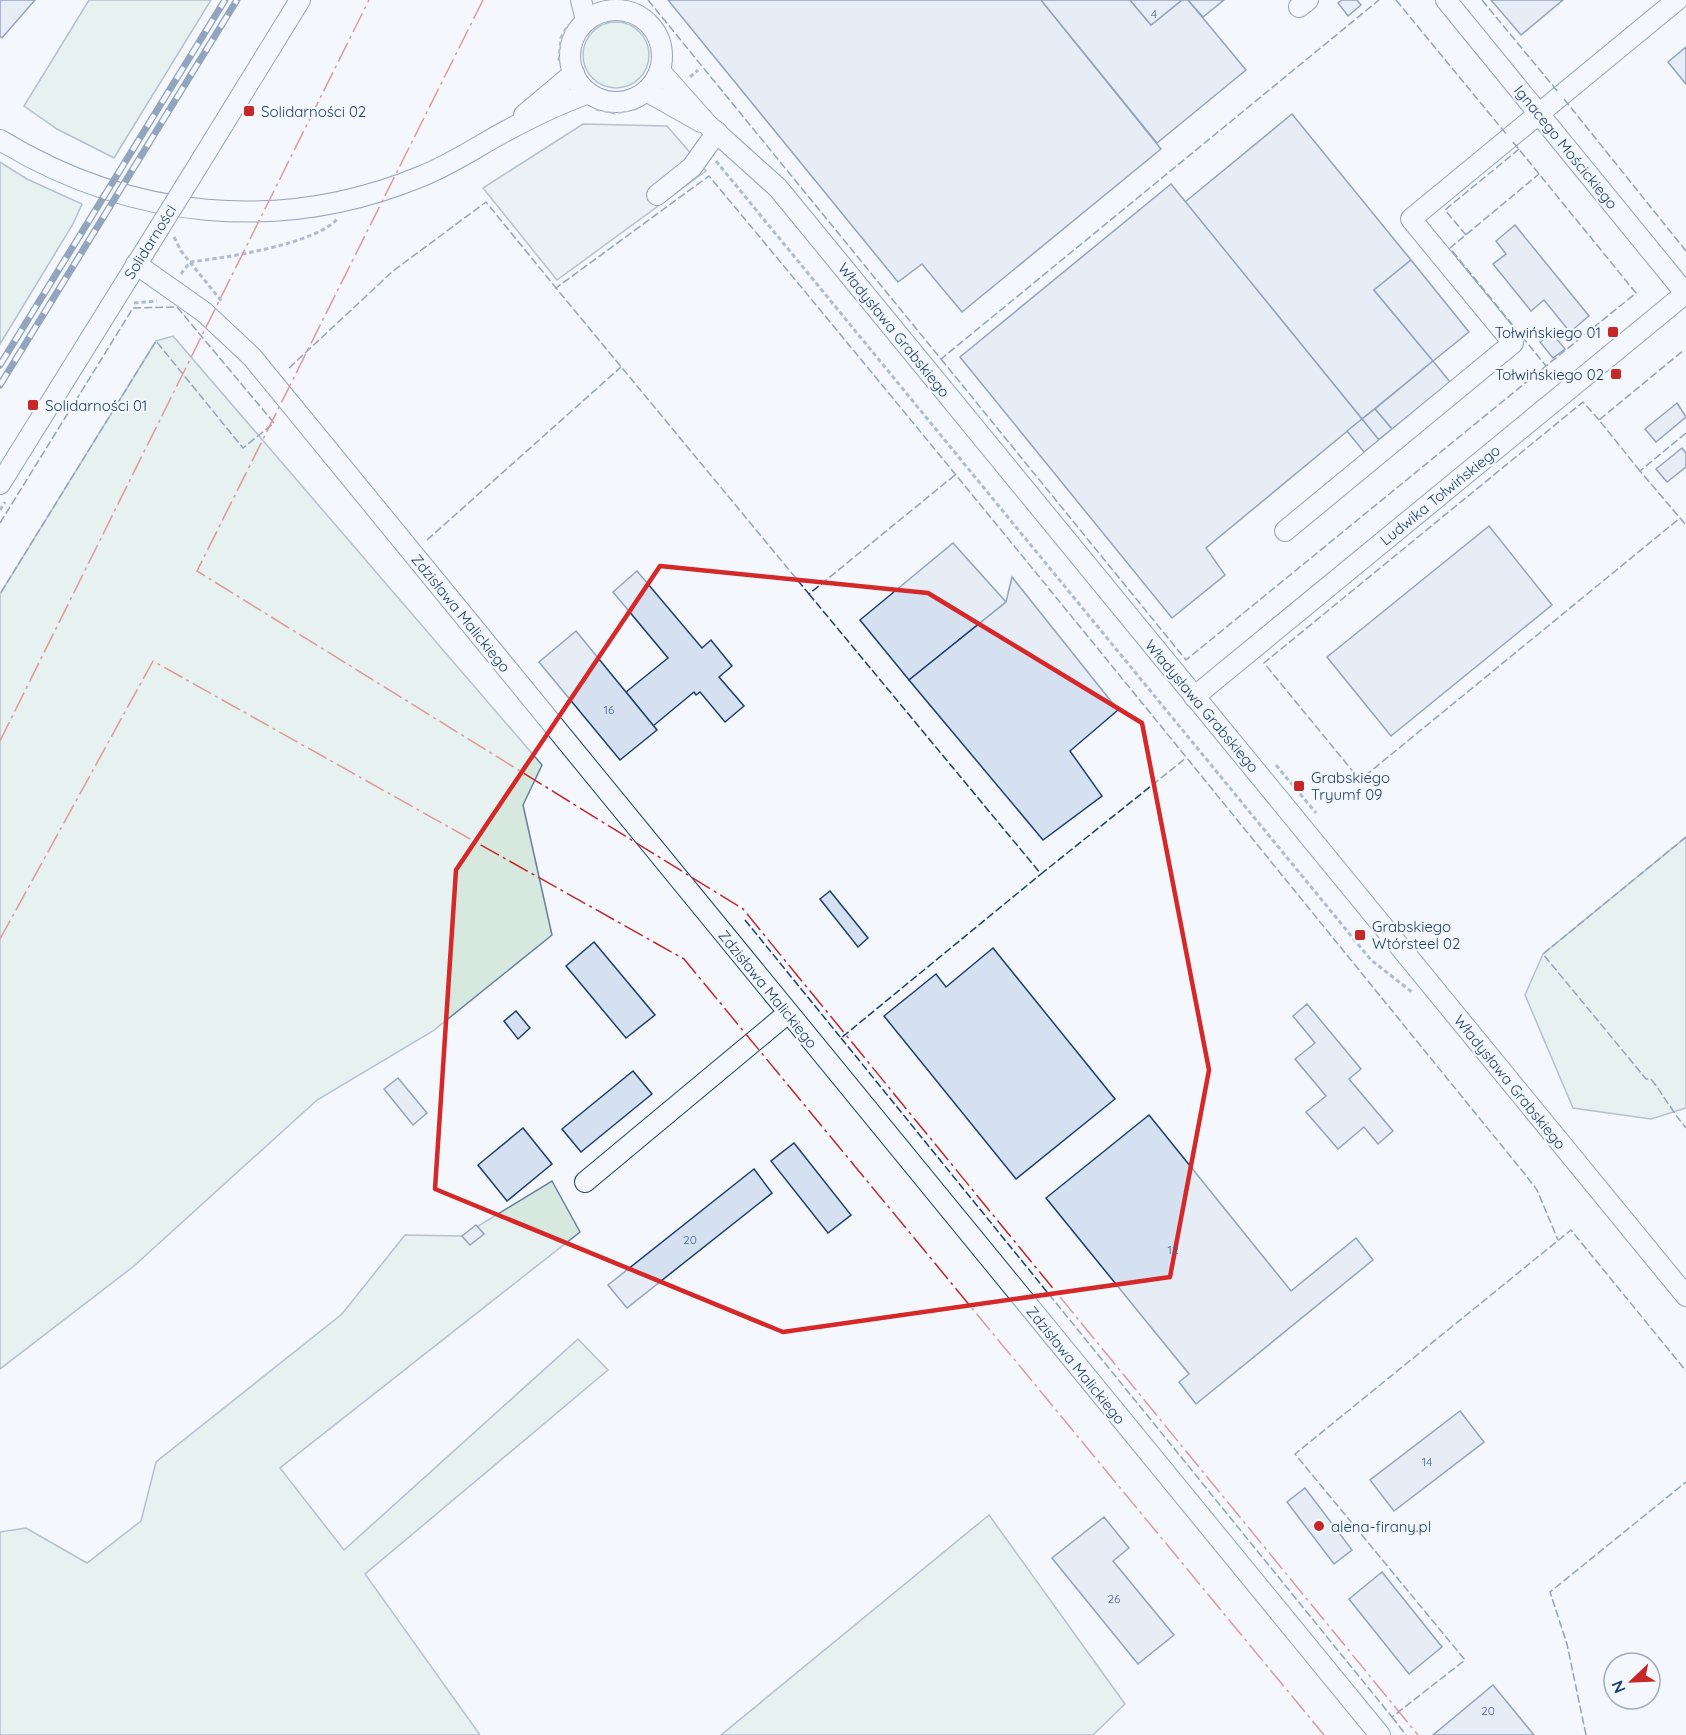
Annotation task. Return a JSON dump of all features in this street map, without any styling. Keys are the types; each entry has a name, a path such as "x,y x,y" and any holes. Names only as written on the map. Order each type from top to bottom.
{"street":[{"name":"Solidarności","path":"0,484 136,264 166,230 186,185 300,0"},
{"path":"506,131 565,70 570,59 571,45 577,32 581,0"},
{"name":"Ignacego Mościckiego","path":"1446,0 1686,294"},
{"path":"1285,531 1513,343 1411,219 1677,0"},
{"path":"0,140 83,183 129,198 202,210 255,212 337,202 384,190 423,176 471,153 506,131 589,100 618,102 633,99 644,100 660,71 662,57 655,31 635,14 604,5 578,20"},
{"path":"565,70 589,100"},
{"name":"Władysława Grabskiego","path":"660,71 713,129 778,188 1686,1296"},
{"name":"Władysława Grabskiego","path":"644,100 713,129"},
{"path":"657,195 692,167 705,149 713,129"},
{"name":"Zdzisława Malickiego","path":"136,264 204,312 247,351 1380,1735"},
{"name":"Ludwika Tołwińskiego","path":"1194,697 1686,294"},
{"path":"585,1182 788,1013"}],"path":[{"path":"565,70 561,38 578,20"},
{"path":"589,100 615,113 644,100"},
{"path":"705,149 1284,850"},
{"path":"166,230 190,262 265,249 326,229 339,218"},
{"path":"129,306 151,300 159,302"}],"highlighted area":[{"path":"660,566 928,593 1142,723 1209,1070 1170,1277 783,1332 435,1189 456,870"}],"shaded area":[{"path":"89,0 211,0 114,158 57,129 24,106"},
{"path":"616,22 629,25 639,32 646,42 649,55 646,68 639,78 629,85 616,88 603,85 593,78 586,68 583,55 586,42 593,32 603,25"},
{"path":"583,124 667,126 706,171 557,280 483,188"},
{"path":"0,162 27,179 82,204 73,224 0,344"},
{"path":"173,336 542,765 523,805 552,935 433,1031 317,1100 134,1266 0,1369 0,594 156,341"},
{"path":"1686,837 1686,1108 1651,1119 1573,1108 1525,995 1543,954"},
{"path":"552,1181 580,1232 280,1468 344,1550 578,1339 608,1370 365,1574 480,1735 0,1735 0,1532 26,1528 87,1563 141,1521 156,1462 342,1314 405,1235 462,1236"},
{"path":"989,1515 1125,1704 1093,1735 721,1735"}],"building":[{"path":"0,0 35,0 2,38 0,36"},
{"path":"668,0 1041,0 1161,149 962,312 922,264 898,282"},
{"path":"1041,0 1130,0 1151,25 1182,0 1188,0 1246,70 1157,143"},
{"path":"1130,0 1182,0 1151,25"},
{"path":"1188,0 1224,0 1203,17"},
{"path":"1342,0 1357,0 1361,5 1348,16 1338,3"},
{"path":"1491,0 1563,0 1521,35"},
{"path":"1686,47 1686,84 1668,62"},
{"path":"1292,114 1411,260 1374,290 1433,361 1362,419 1185,202"},
{"path":"1171,184 1362,419 1206,548 1225,575 1172,618 960,357"},
{"path":"1515,225 1589,316 1570,332 1544,300 1531,311 1493,264 1506,254 1496,241"},
{"path":"1411,260 1469,332 1433,361 1374,290"},
{"path":"1552,333 1565,349 1553,358 1540,342"},
{"path":"1433,361 1450,382 1392,429 1375,409"},
{"path":"1677,403 1686,417 1656,442 1645,429"},
{"path":"1375,409 1392,429 1378,440 1362,419"},
{"path":"1362,419 1379,440 1364,452 1347,431"},
{"path":"1682,448 1686,453 1686,467 1667,482 1656,469"},
{"path":"1489,526 1552,605 1391,736 1327,657"},
{"path":"953,543 1006,602 909,680 860,620"},
{"path":"637,571 702,648 711,640 732,666 719,677 744,706 725,722 700,692 696,695 694,692 653,726 626,692 668,658 613,592"},
{"path":"1012,577 1118,710 1070,751 1102,796 1043,840 909,680 1006,602"},
{"path":"576,631 657,730 620,760 539,662"},
{"path":"830,891 868,938 858,947 820,899"},
{"path":"594,942 655,1015 626,1038 566,966"},
{"path":"993,948 1115,1099 1016,1179 884,1016 936,974 946,987"},
{"path":"1307,1004 1361,1069 1349,1079 1393,1131 1378,1144 1364,1127 1338,1149 1306,1112 1326,1096 1295,1059 1315,1043 1293,1016"},
{"path":"516,1011 530,1028 518,1039 504,1021"},
{"path":"633,1071 652,1094 581,1152 562,1129"},
{"path":"398,1078 427,1113 413,1125 384,1089"},
{"path":"1149,1115 1291,1291 1356,1238 1373,1260 1196,1404 1179,1382 1189,1374 1046,1198"},
{"path":"523,1128 552,1164 507,1201 478,1165"},
{"path":"794,1143 851,1215 828,1233 771,1161"},
{"path":"754,1169 772,1193 627,1308 608,1285"},
{"path":"476,1225 484,1234 470,1245 462,1236"},
{"path":"1460,1411 1484,1442 1394,1511 1370,1480"},
{"name":"alena-firany.pl","path":"1305,1488 1352,1550 1334,1564 1287,1502"},
{"path":"1104,1517 1129,1548 1113,1561 1174,1635 1138,1664 1052,1558"},
{"path":"1382,1572 1442,1647 1409,1674 1349,1599"},
{"path":"1493,1685 1534,1735 1433,1735"}],"railway":[{"path":"0,365 225,0"},
{"path":"0,385 237,0"}],"fence":[{"path":"648,0 941,359 1379,0"},
{"path":"1396,0 1507,135"},
{"path":"1482,0 1558,92"},
{"path":"1564,99 1686,251"},
{"path":"1513,142 1636,293 1546,366 1450,248 1539,174"},
{"path":"1466,235 1445,210 1519,149"},
{"path":"955,475 809,594 556,288 709,176 1016,549 1524,1173 1537,1190 1558,1240"},
{"path":"289,368 393,271 486,202 556,288"},
{"path":"0,523 133,308 177,307 274,423 243,448 156,341 0,594"},
{"path":"1640,471 1599,420 1684,350"},
{"path":"941,359 1186,660 1546,366"},
{"path":"427,540 621,367"},
{"path":"1599,420 1583,402 1264,663 1360,780 1680,518"},
{"path":"1686,433 1640,471 1686,525"},
{"path":"809,594 1041,874 1186,758"},
{"path":"1686,837 1543,954 1646,1079 1651,1079 1686,1128"},
{"path":"745,920 841,1038 1041,874"},
{"path":"841,1038 1392,1717 1465,1660 1295,1454 1571,1230 1686,1371"},
{"path":"1586,1735 1567,1644 1550,1592 1686,1482"},
{"path":"1392,1717 1406,1735"}],"power":[{"path":"0,741 369,0"},
{"path":"483,0 197,571 743,909 1418,1735"},
{"path":"0,939 153,661 684,959 1324,1735"}],"place":[{"name":"Solidarności 02","path":"249,111"},
{"name":"Tołwińskiego 01","path":"1613,332"},
{"name":"Tołwińskiego 02","path":"1616,374"},
{"name":"Solidarności 01","path":"33,405"},
{"name":"Grabskiego Tryumf 09","path":"1299,786"},
{"name":"Grabskiego Wtórsteel 02","path":"1360,935"},
{"name":"alena-firany.pl","path":"1319,1526"}]}
